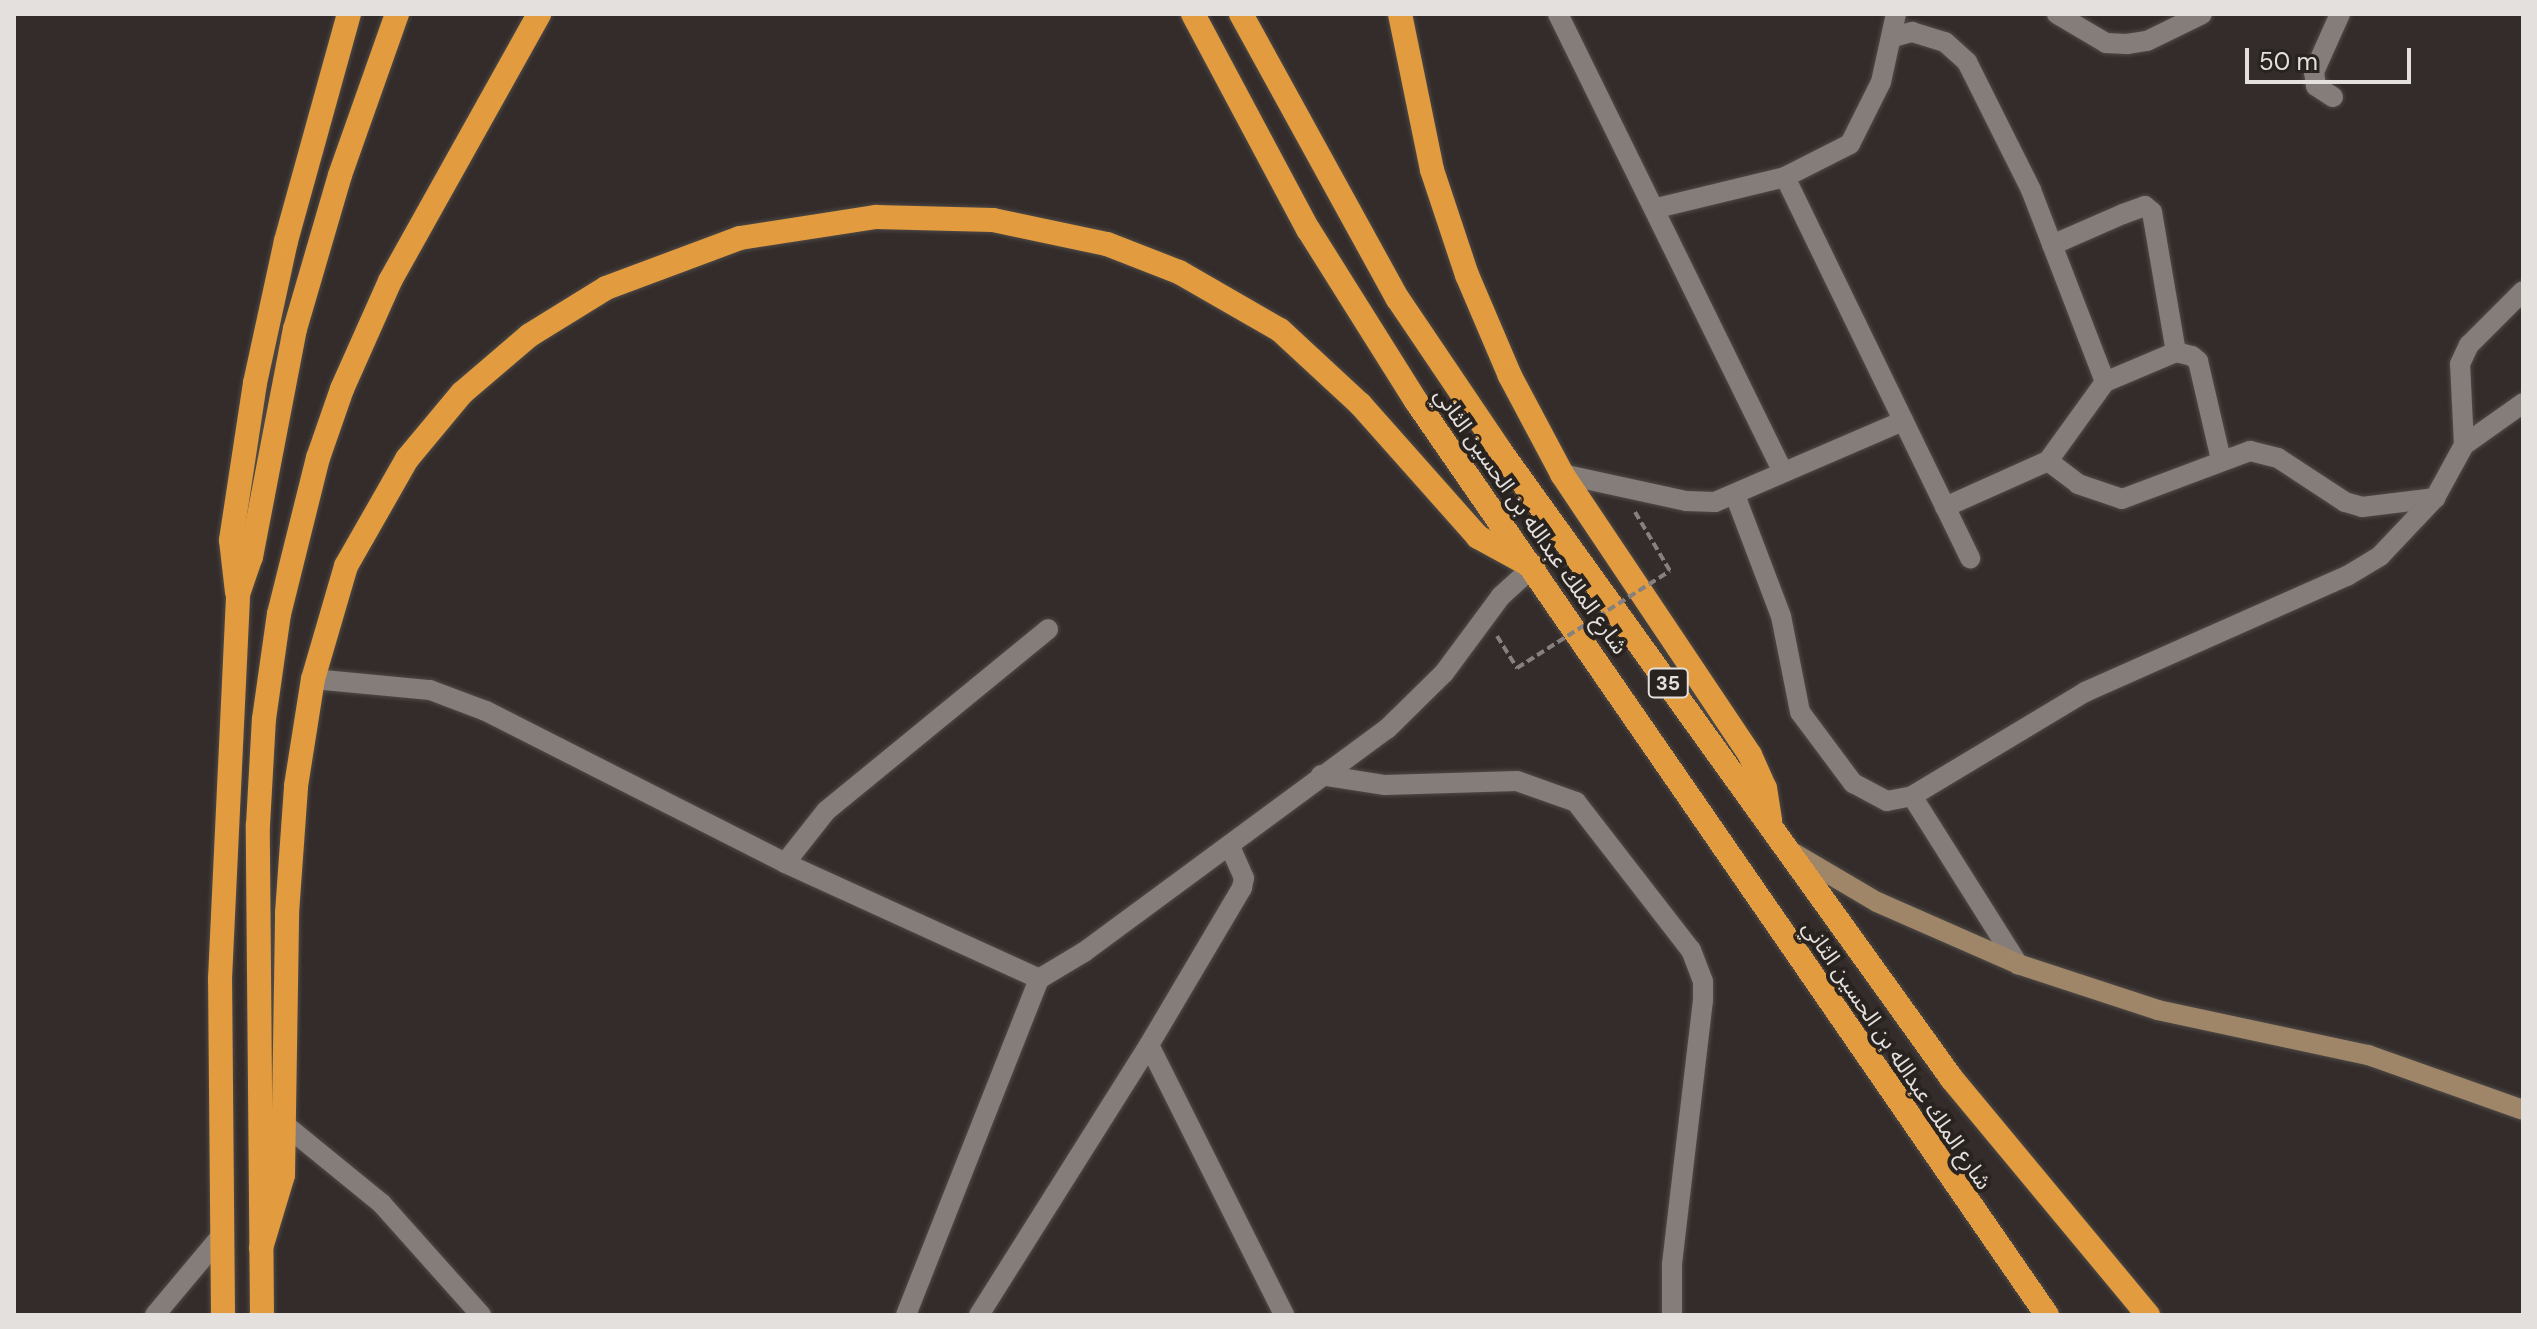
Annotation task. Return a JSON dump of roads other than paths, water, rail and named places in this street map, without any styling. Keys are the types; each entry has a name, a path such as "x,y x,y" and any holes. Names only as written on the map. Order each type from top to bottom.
{"highway":[{"path":"223,1315 222,879 238,594 231,540 255,383 286,241 349,14"},
{"path":"238,594 251,557 295,329 340,175 397,14"},
{"path":"262,1315 258,825 264,719 279,614 318,458 342,389 390,281 539,14"},
{"name":"شارع الملك عبدالله بن الحسين الثاني","path":"1193,14 1258,140 1361,316 1908,1121 2047,1315"},
{"name":"شارع الملك عبدالله بن الحسين الثاني","path":"1241,14 1343,207 1423,337 2000,1141 2148,1315"},
{"path":"1400,14 1419,116 1453,236 1510,376 1562,474 1750,755 1765,788 1770,824"},
{"path":"261,1248 279,1200 284,1124 289,871 313,679 346,566 363,529 432,426 495,363 567,310 647,269 740,238 876,217 993,220 1069,233 1143,257 1214,289 1280,330 1397,443 1478,537 1533,567"}],"street":[{"path":"1558,14 1657,208 1783,472"},
{"path":"1657,208 1785,177 1850,144 1868,116 1893,37 1896,14"},
{"path":"2057,14 2106,43 2147,41 2202,14"},
{"path":"2147,41 2178,14"},
{"path":"2333,97 2316,86 2314,72 2340,14"},
{"path":"1893,37 1912,32 1945,42 1967,62 2052,245 2105,382"},
{"path":"1785,177 1970,558"},
{"path":"2052,245 2145,206 2152,212 2176,352"},
{"path":"2464,445 2460,364 2469,345 2523,291"},
{"path":"1945,507 2048,461 2105,382 2176,352 2198,361 2221,460"},
{"path":"1735,495 1781,616 1800,712 1862,791 1887,801 1912,796 2085,692 2347,576 2380,556 2435,498 2464,445 2523,403"},
{"path":"1562,474 1686,501 1715,502 1903,421"},
{"path":"2048,461 2078,484 2122,499 2221,460 2264,452 2345,502 2362,507 2435,498"},
{"path":"906,1315 1039,979 1229,845 1416,702 1501,596 1533,567"},
{"path":"785,863 826,811 1048,629"},
{"path":"313,679 430,690 486,711 785,863 1039,979"},
{"path":"1321,775 1385,785 1517,781 1538,784 1576,802 1691,950 1703,981 1703,1000 1672,1265 1672,1315"},
{"path":"1912,796 2018,964"},
{"path":"979,1315 1149,1045 1242,888 1244,878 1229,845"},
{"name":"شارع الملك عبدالله بن الحسين الثاني","path":"1789,850 1877,902 2018,964 2158,1010 2368,1055 2523,1110"},
{"path":"1149,1045 1284,1315"},
{"path":"284,1124 382,1204 481,1315"},
{"path":"155,1315 222,1235"}]}
